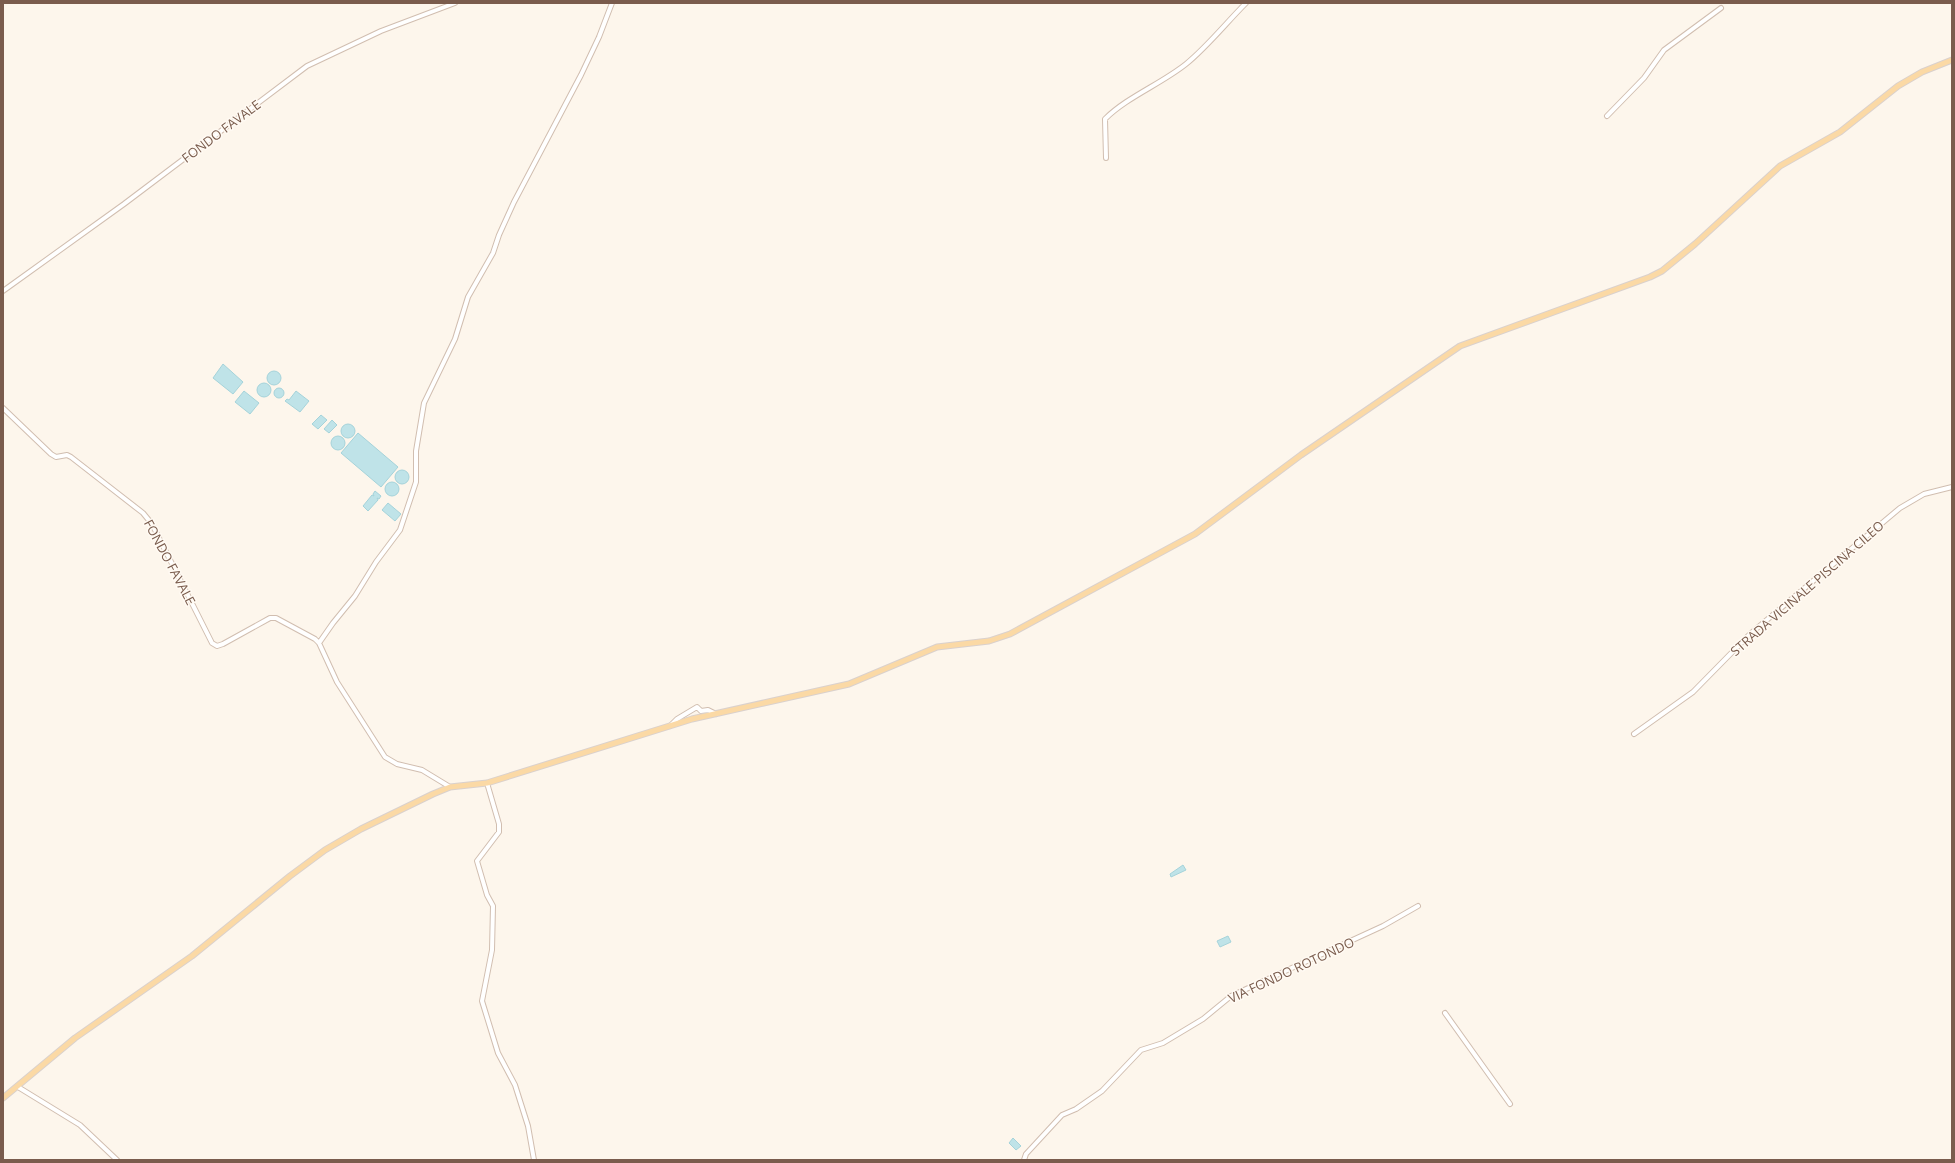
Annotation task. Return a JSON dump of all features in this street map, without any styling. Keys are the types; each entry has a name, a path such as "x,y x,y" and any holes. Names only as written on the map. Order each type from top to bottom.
{"main road":[{"path":"3,1098 75,1038 182,963 290,876 325,850 361,829 450,788 487,783 670,726 716,714 849,684 924,651 954,644 999,639 1195,534 1301,455 1460,346 1650,277 1662,271 1695,244 1780,166 1840,132 1908,80 1952,60"}],"street":[{"name":"FONDO FAVALE","path":"3,291 124,204 307,66 381,31 455,3"},
{"path":"450,788 422,770 397,764 385,756 337,682 319,643 355,596 376,562 400,530 416,482 416,451 424,403 455,339 468,297 493,253 499,235 511,209 581,75 599,37 612,3"},
{"path":"1106,158 1105,119 1112,112 1160,83 1186,64 1246,3"},
{"path":"1607,116 1644,78 1664,50 1721,8"},
{"name":"FONDO FAVALE","path":"3,408 51,454 56,457 67,455 71,457 143,513 152,524 212,643 217,646 223,644 270,618 276,618 319,643"},
{"name":"STRADA VICINALE PISCINA CILEO","path":"1634,734 1693,692 1750,634 1900,508 1924,494 1952,487"},
{"path":"670,726 676,719 697,707 701,711 708,710 716,714"},
{"path":"487,783 499,824 499,832 477,861 487,895 493,906 492,950 482,1001 498,1053 515,1085 528,1126 534,1160"},
{"name":"VIA FONDO ROTONDO","path":"1024,1160 1026,1154 1062,1115 1076,1109 1102,1091 1141,1050 1170,1039 1203,1019 1231,996 1350,942 1418,906"},
{"path":"1445,1013 1510,1104"},
{"path":"18,1087 80,1126 117,1160"}],"water":[{"path":"223,364 243,382 233,394 213,378"},
{"path":"274,371 279,373 281,378 279,383 274,385 269,383 267,378 269,373"},
{"path":"264,383 269,385 271,390 269,395 264,397 259,395 257,390 259,385"},
{"path":"277,388 281,388 284,393 281,398 277,398 274,395 274,391"},
{"path":"244,391 259,403 250,414 235,402"},
{"path":"296,391 309,401 300,412 285,401 287,399 289,400"},
{"path":"321,415 327,420 318,429 312,424"},
{"path":"332,420 337,425 329,433 324,429"},
{"path":"348,424 353,426 355,431 353,436 348,438 343,436 341,431 343,426"},
{"path":"358,433 398,467 381,487 341,453"},
{"path":"338,436 343,438 345,443 343,448 338,450 333,448 331,443 333,438"},
{"path":"402,470 407,472 409,477 407,482 402,484 397,482 395,477 397,472"},
{"path":"392,482 397,484 399,489 397,494 392,496 387,494 385,489 387,484"},
{"path":"375,491 381,496 379,499 377,498 378,500 368,511 363,506 372,495 374,496 373,494"},
{"path":"388,503 401,514 395,521 382,510"},
{"path":"1183,865 1186,870 1171,877 1170,874"},
{"path":"1228,936 1231,942 1220,947 1217,941"},
{"path":"1013,1138 1021,1146 1016,1150 1009,1143"}]}
